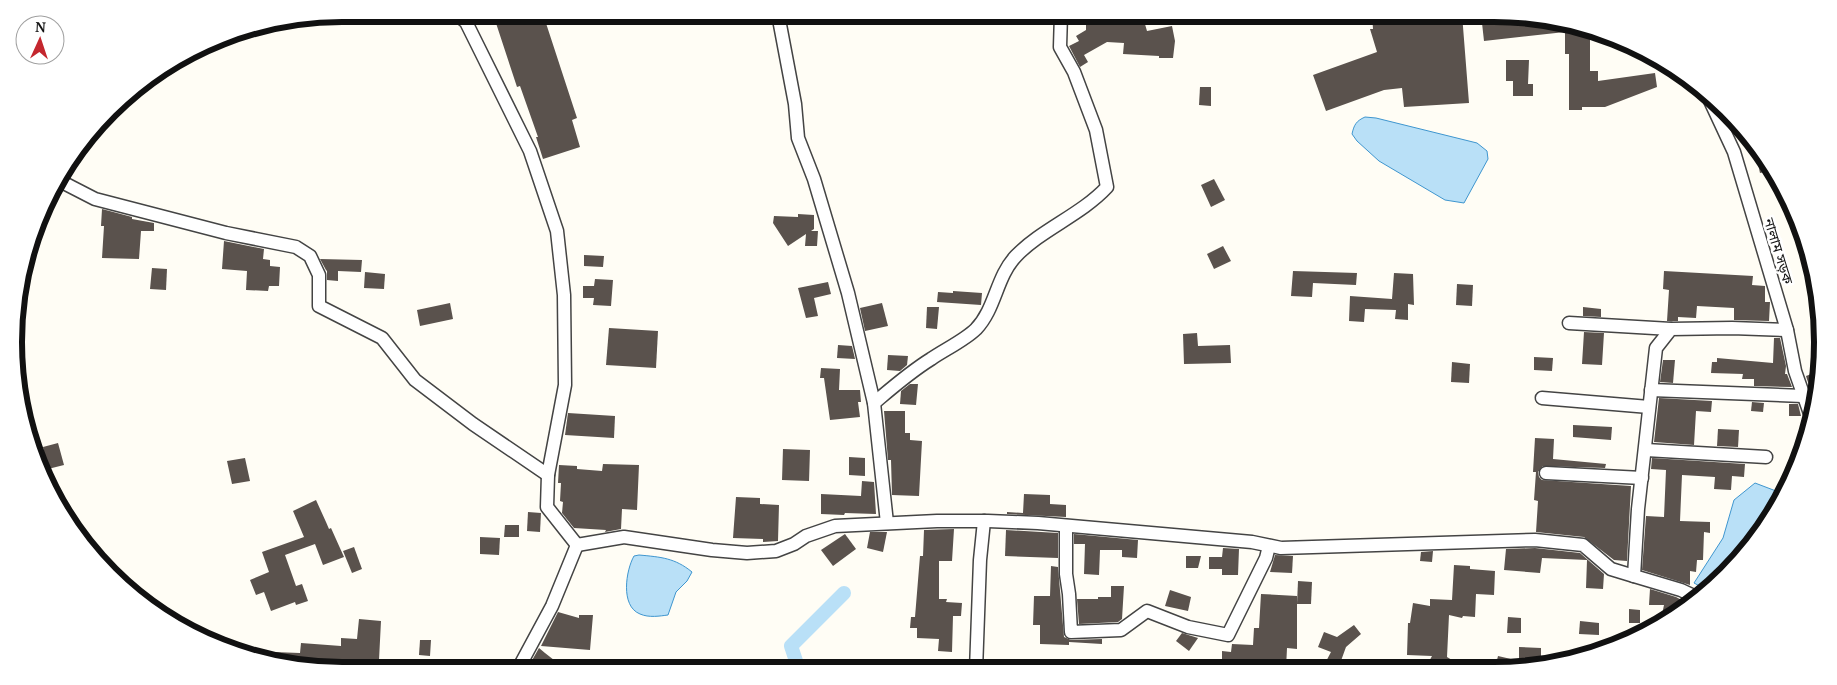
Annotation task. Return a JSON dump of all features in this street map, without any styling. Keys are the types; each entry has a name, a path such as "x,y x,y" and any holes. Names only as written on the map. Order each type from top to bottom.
{"street":[{"path":"466,22 530,151 557,231 564,295 564,385 548,475 547,507 577,545"},
{"path":"780,22 795,104 798,138 814,179 848,293 874,403 887,523"},
{"path":"874,403 905,376 975,330 989,311 1000,279 1015,257 1052,228 1097,198 1107,187 1096,130 1074,72 1060,47 1061,22"},
{"name":"নালাম সড়ক","path":"1715,110 1734,152 1787,330 1795,371 1807,408"},
{"path":"64,183 95,199 226,233 296,247 310,256 319,275 319,306 382,338 415,380 473,424 548,475"},
{"path":"1569,323 1671,329 1732,328 1787,330"},
{"path":"1634,576 1638,509 1656,348 1671,329"},
{"path":"1650,390 1803,396"},
{"path":"1542,398 1649,407"},
{"path":"1646,450 1766,457"},
{"path":"1546,473 1642,478"},
{"path":"577,545 624,537 712,550 747,553 776,551 794,544 806,536 835,526 984,521 1252,542 1281,548 1535,540 1584,545 1611,568 1691,595"},
{"path":"976,662 980,560 984,521"},
{"path":"1066,526 1066,574 1071,632 1120,630 1147,611 1188,627 1228,634 1266,558 1269,546"},
{"path":"522,662 552,606 577,545"}],"water":[{"path":"1365,117 1376,118 1477,143 1487,151 1488,159 1464,203 1445,200 1379,161 1352,134 1359,120"},
{"path":"1755,483 1777,492 1761,520 1748,537 1721,569 1701,587 1694,583 1723,538 1734,500"},
{"path":"634,556 667,559 686,567 692,572 687,581 676,592 668,615 643,615 634,610 630,604 627,596 627,578"}],"building":[{"path":"496,22 546,22 577,118 572,120 580,147 543,159 536,137 538,137 520,86 517,87"},
{"path":"1086,22 1098,22 1098,24 1105,22 1144,22 1147,31 1172,26 1175,41 1173,58 1123,54 1124,43 1107,42 1084,55 1088,62 1080,67 1069,46 1079,41 1076,36 1086,30"},
{"path":"1373,22 1463,22 1469,103 1404,107 1402,88 1384,90 1326,111 1313,75 1377,52 1370,29 1373,29"},
{"path":"1482,22 1536,25 1577,33 1590,37 1590,71 1598,71 1598,81 1655,73 1657,87 1605,107 1582,107 1582,110 1569,110 1569,54 1565,54 1565,32 1484,41"},
{"path":"1506,60 1529,60 1528,84 1533,84 1533,96 1513,96 1513,81 1506,81"},
{"path":"1200,87 1211,87 1211,106 1199,105"},
{"path":"1757,160 1765,172 1760,173"},
{"path":"1214,179 1225,200 1211,207 1201,185"},
{"path":"102,209 132,217 132,219 154,223 154,231 141,231 139,259 102,258 104,226 101,226"},
{"path":"798,214 814,215 814,229 811,231 818,231 817,246 805,246 806,234 788,246 773,223 774,216 798,217"},
{"path":"224,241 264,249 263,259 270,260 270,266 280,267 279,286 269,286 268,291 246,290 247,271 222,269"},
{"path":"1223,246 1231,261 1214,269 1207,254"},
{"path":"584,255 604,256 603,267 584,266"},
{"path":"320,259 362,260 361,272 338,271 338,281 327,280 327,271"},
{"path":"152,268 167,269 166,290 150,289"},
{"path":"1293,271 1357,273 1356,285 1313,283 1312,297 1291,296"},
{"path":"1664,271 1753,276 1752,285 1765,286 1765,302 1770,302 1769,321 1734,320 1734,308 1697,306 1696,318 1678,317 1678,321 1667,321 1669,290 1663,289"},
{"path":"365,272 385,274 384,289 364,288"},
{"path":"1394,273 1413,274 1414,305 1408,304 1408,320 1395,319 1396,310 1365,309 1364,322 1349,321 1350,296 1392,299"},
{"path":"595,279 613,280 611,306 593,305 594,298 583,298 583,286 594,286"},
{"path":"828,282 831,294 814,298 818,316 806,318 798,288"},
{"path":"1457,284 1473,285 1472,306 1456,305"},
{"path":"953,291 982,293 981,305 937,302 938,292 953,293"},
{"path":"450,303 453,319 420,326 417,310"},
{"path":"882,303 888,326 865,331 860,308"},
{"path":"927,307 939,307 937,329 926,328"},
{"path":"1583,307 1601,309 1601,317 1583,316"},
{"path":"609,328 658,331 656,368 606,365"},
{"path":"1584,332 1604,333 1602,365 1582,364"},
{"path":"1197,333 1198,346 1230,345 1231,363 1184,364 1183,334"},
{"path":"1774,338 1780,338 1786,366 1785,374 1787,374 1792,387 1754,386 1754,379 1742,379 1743,374 1711,373 1712,362 1717,362 1717,358 1773,363"},
{"path":"838,345 852,346 855,359 837,358"},
{"path":"888,355 908,356 907,365 900,371 887,370"},
{"path":"1534,357 1553,358 1552,371 1534,370"},
{"path":"1663,360 1675,360 1673,383 1660,382"},
{"path":"1452,362 1470,364 1469,383 1451,382"},
{"path":"821,368 840,369 839,390 860,390 861,402 858,402 860,417 830,420 824,378 820,378"},
{"path":"1813,373 1811,391 1806,376"},
{"path":"910,384 918,384 916,405 900,404 901,391"},
{"path":"1659,398 1712,401 1711,412 1696,411 1694,445 1654,442"},
{"path":"1752,402 1764,403 1763,412 1751,411"},
{"path":"1789,404 1798,404 1801,416 1789,416"},
{"path":"884,411 905,411 905,433 910,433 910,440 922,441 919,496 892,495 891,460 888,460"},
{"path":"568,413 615,416 614,438 565,435"},
{"path":"1573,425 1612,427 1611,440 1573,437"},
{"path":"1718,429 1739,430 1738,447 1717,446"},
{"path":"1535,438 1554,439 1553,459 1606,464 1605,468 1543,466 1538,472 1542,480 1631,486 1627,561 1614,560 1584,537 1536,532 1538,501 1534,500 1536,472 1533,472"},
{"path":"58,443 64,465 49,469 43,447"},
{"path":"783,449 810,450 809,481 782,480"},
{"path":"849,457 865,458 865,476 849,475"},
{"path":"245,458 250,481 232,484 227,461"},
{"path":"1652,458 1745,464 1744,477 1732,476 1731,490 1714,489 1715,477 1682,475 1680,521 1710,522 1710,533 1704,532 1703,560 1697,560 1696,572 1690,571 1690,585 1642,570 1646,516 1664,517 1666,470 1651,469"},
{"path":"603,464 639,465 637,510 622,509 621,529 605,532 606,530 574,528 562,513 563,502 560,501 561,483 558,483 559,465 602,471"},
{"path":"862,481 874,482 876,514 821,514 821,494 861,496"},
{"path":"1024,494 1050,495 1050,504 1066,505 1066,517 1007,514 1007,512 1023,513"},
{"path":"736,497 760,498 760,504 779,505 778,541 763,542 763,539 733,538"},
{"path":"316,500 344,557 323,565 315,544 285,555 296,586 302,584 308,601 296,605 295,602 271,611 264,592 256,595 250,580 269,572 262,552 304,537 293,511"},
{"path":"528,512 541,513 540,532 527,531"},
{"path":"505,525 519,525 519,537 504,537"},
{"path":"954,529 952,561 939,561 939,599 947,599 946,602 962,603 961,616 953,616 952,652 938,651 939,639 917,638 917,628 910,628 911,617 915,617 920,556 923,556 924,530"},
{"path":"1006,530 1058,533 1058,558 1005,556"},
{"path":"870,532 887,532 883,552 867,548"},
{"path":"845,534 856,549 833,566 821,550"},
{"path":"1074,534 1138,540 1137,558 1122,557 1122,550 1100,550 1099,575 1084,574 1085,544 1074,544"},
{"path":"480,537 500,538 499,555 480,554"},
{"path":"354,547 362,569 352,573 343,551"},
{"path":"1223,548 1239,549 1238,575 1222,575 1222,569 1209,569 1209,557 1222,557"},
{"path":"1535,548 1580,553 1604,574 1603,589 1586,588 1587,560 1542,558 1540,573 1504,570 1506,549"},
{"path":"1433,551 1432,562 1420,561 1421,552"},
{"path":"1275,555 1293,556 1292,573 1270,572"},
{"path":"1186,556 1201,556 1198,568 1186,568"},
{"path":"1454,565 1470,566 1470,569 1495,571 1494,595 1476,594 1475,617 1463,616 1462,618 1449,615 1447,657 1455,662 1429,662 1432,656 1407,655 1408,623 1410,623 1413,603 1430,606 1430,599 1452,600"},
{"path":"1051,566 1058,567 1064,637 1071,640 1102,639 1102,644 1069,642 1069,645 1040,644 1040,625 1033,625 1034,596 1050,596"},
{"path":"1298,581 1312,582 1311,604 1297,604"},
{"path":"1111,586 1124,586 1122,619 1118,622 1079,624 1077,599 1111,597"},
{"path":"1650,589 1683,601 1662,615 1664,605 1649,605"},
{"path":"1170,590 1191,597 1188,611 1165,606"},
{"path":"1261,594 1297,596 1297,649 1287,648 1286,662 1222,662 1222,651 1231,652 1232,644 1253,645 1254,628 1259,628"},
{"path":"1629,609 1640,610 1640,623 1629,623"},
{"path":"558,612 579,618 579,615 593,615 590,650 541,646"},
{"path":"1508,617 1521,618 1521,633 1507,633"},
{"path":"359,619 381,621 379,660 358,659 358,662 322,662 258,651 300,653 301,643 341,646 341,638 357,639"},
{"path":"1580,621 1599,623 1599,635 1579,634"},
{"path":"1354,625 1361,634 1346,647 1341,662 1326,662 1331,652 1318,647 1324,632 1337,637"},
{"path":"1182,633 1198,638 1189,651 1176,641"},
{"path":"420,640 431,640 430,656 419,655"},
{"path":"1519,647 1541,648 1541,659 1519,658"},
{"path":"539,648 556,662 531,662"},
{"path":"1498,656 1522,661 1515,662 1496,662"}],"waterway":[{"path":"796,662 791,646 844,593"}]}
